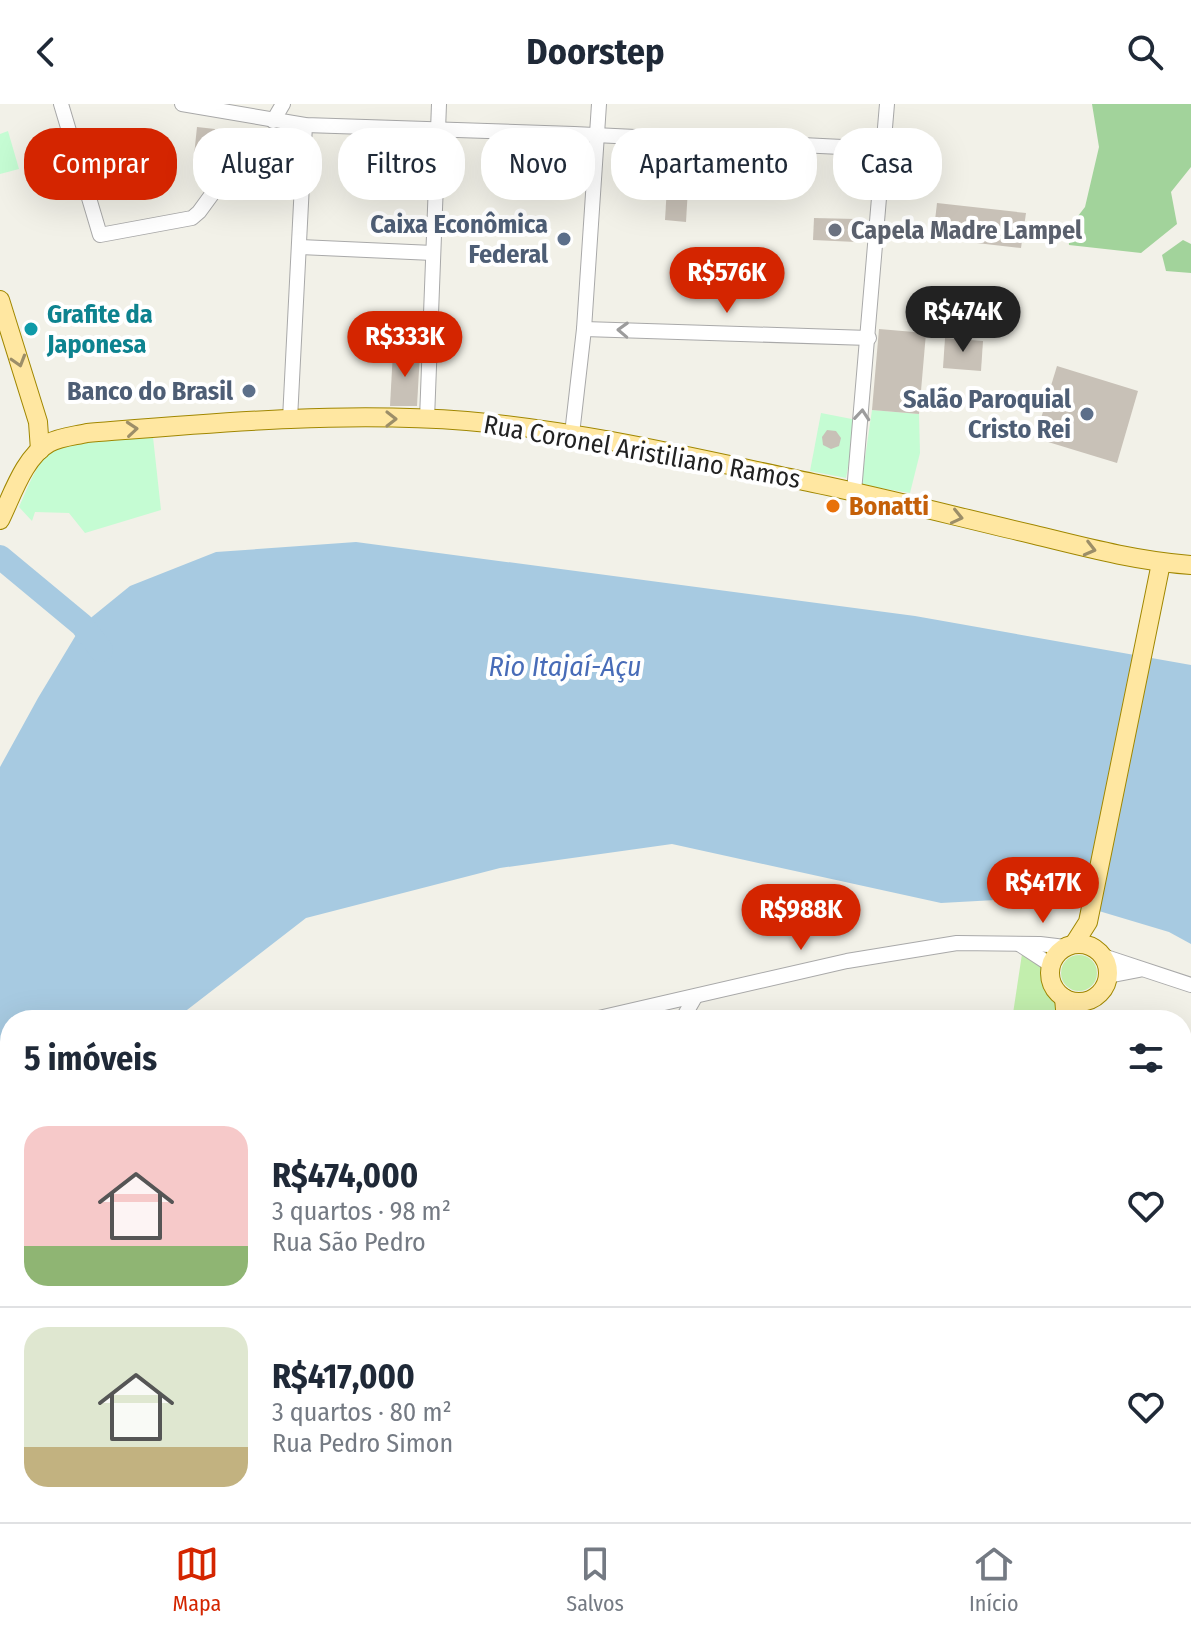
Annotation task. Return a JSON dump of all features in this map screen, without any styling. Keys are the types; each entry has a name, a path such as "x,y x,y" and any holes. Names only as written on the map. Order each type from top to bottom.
{"main road":[{"path":"0,300 47,445 23,474 0,520"},
{"name":"Rua Coronel Aristiliano Ramos","path":"47,445 87,433 290,419 427,419 509,425 572,434 854,492 1111,554 1191,565"},
{"path":"1065,1010 1064,998 1050,980 1051,965 1056,955 1070,946 1088,919 1161,563"},
{"path":"1079,1010 1083,1002 1100,993 1108,976 1088,919"},
{"path":"1070,946 1099,952"},
{"path":"1064,998 1083,1002"}],"street":[{"path":"61,104 100,235 192,218 208,200"},
{"path":"182,104 305,125 385,128"},
{"path":"273,121 283,104"},
{"path":"438,128 439,104"},
{"path":"572,434 584,329 599,104"},
{"path":"885,128 887,104"},
{"path":"290,419 305,125"},
{"path":"465,131 833,147"},
{"path":"427,419 435,200"},
{"path":"854,492 879,200"},
{"path":"300,247 433,253"},
{"path":"584,329 869,338"},
{"path":"636,1010 847,961 957,943 1070,946"},
{"path":"1019,944 1051,965"},
{"path":"1099,952 1139,970 1191,985"},
{"path":"1108,976 1139,970"},
{"path":"688,1010 695,997"}],"green space":[{"path":"1092,104 1191,104 1191,167 1171,192 1177,224 1141,253 1069,245 1068,229 1085,207 1099,147"},
{"path":"8,131 19,169 0,174 0,134"},
{"path":"1183,240 1191,244 1191,273 1166,271 1162,255"},
{"path":"872,410 919,414 920,453 910,493 861,485"},
{"path":"821,413 857,420 846,478 810,471"},
{"path":"153,437 161,510 85,533 69,513 35,512 32,521 19,507 38,466 54,449 87,441"},
{"path":"1022,954 1045,961 1050,996 1062,1010 1014,1010"},
{"path":"1079,955 1092,960 1097,973 1092,986 1079,991 1066,986 1061,973 1066,960"}],"water":[{"name":"Rio Itajaí-Açu","path":"356,542 915,616 1191,665 1191,944 1169,932 1052,897 941,903 672,844 500,868 306,918 187,1010 0,1010 0,767 82,625 130,586 216,552"}],"building":[{"path":"666,200 687,200 686,222 665,220"},
{"path":"937,203 1026,213 1021,248 933,238"},
{"name":"Capela Madre Lampel","path":"814,218 856,219 856,242 813,240"},
{"path":"879,329 926,333 919,414 872,410"},
{"path":"945,338 983,341 981,371 943,368"},
{"path":"393,351 420,353 417,406 390,406"},
{"name":"Salão Paroquial Cristo Rei","path":"1057,366 1138,391 1117,463 1035,438"},
{"path":"827,430 836,431 841,438 839,446 831,449 823,445 822,437"}],"waterway":[{"path":"0,557 82,625 101,650"}],"place":[{"name":"Capela Madre Lampel","path":"835,230"},
{"name":"Caixa Econômica Federal","path":"564,239"},
{"name":"Grafite da Japonesa","path":"31,329"},
{"name":"Banco do Brasil","path":"249,391"},
{"name":"Salão Paroquial Cristo Rei","path":"1087,414"},
{"name":"Bonatti","path":"833,506"}]}
